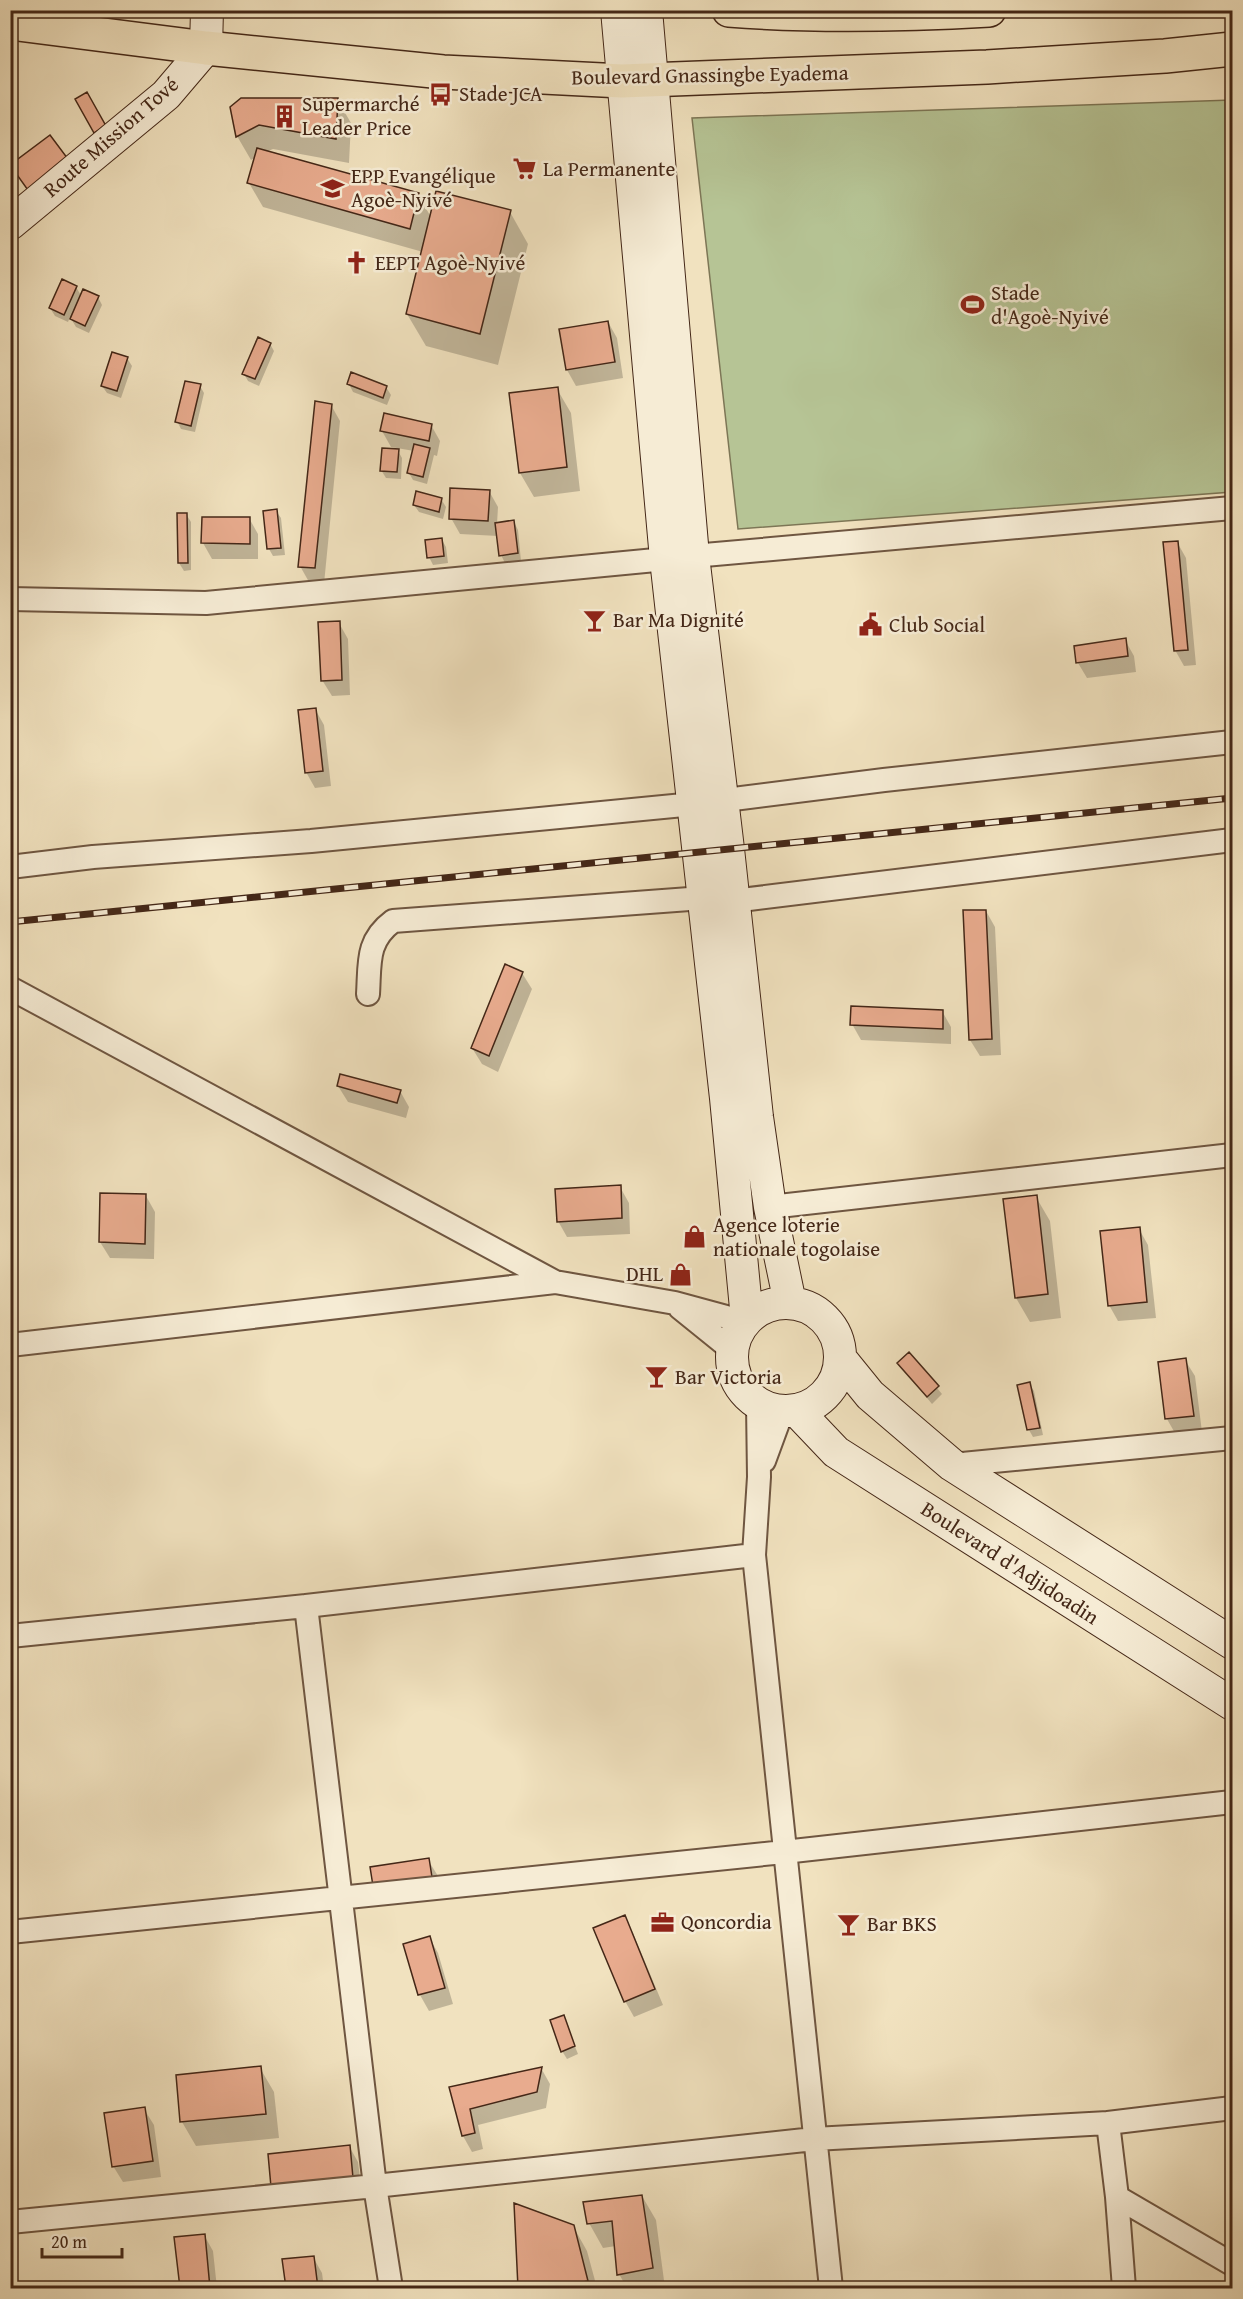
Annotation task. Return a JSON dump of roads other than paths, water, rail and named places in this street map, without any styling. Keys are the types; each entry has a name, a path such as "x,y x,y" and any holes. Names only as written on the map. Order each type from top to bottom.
{"highway":[{"path":"729,10 794,13 989,10"},
{"name":"Boulevard Gnassingbe Eyadema","path":"10,23 206,48 443,72 637,80 987,67 1165,56 1233,49"}],"main road":[{"path":"206,48 207,10"},
{"path":"617,10 637,80 680,558 718,900 726,1098 746,1321"},
{"path":"637,80 645,10"},
{"name":"Route Mission Tové","path":"10,224 166,95 206,48"},
{"path":"718,900 757,1117 770,1208 790,1303"},
{"path":"840,1358 832,1386 812,1405 779,1409 743,1390 734,1371 732,1350 736,1335 746,1321 767,1306 790,1303 816,1312 834,1332 840,1358 870,1395 952,1465 1233,1643"},
{"name":"Boulevard d'Adjidoadin","path":"779,1409 836,1452 1233,1704"}],"street":[{"path":"10,600 206,603 1233,508"},
{"path":"10,867 93,857 311,842 708,801 1233,742"},
{"path":"368,994 370,954 379,932 393,921 718,900 1233,840"},
{"path":"10,988 555,1282"},
{"path":"770,1208 1233,1155"},
{"path":"10,1345 555,1282 675,1303 746,1321"},
{"path":"675,1303 732,1350"},
{"path":"779,1409 759,1477 754,1555 831,2289"},
{"path":"952,1465 1233,1438"},
{"path":"10,1636 306,1606 754,1555"},
{"path":"306,1606 375,2186 392,2289"},
{"path":"10,1932 784,1852 1233,1802"},
{"path":"10,2222 814,2139 1108,2122 1233,2108"},
{"path":"1108,2122 1117,2197 1124,2289"},
{"path":"1117,2197 1233,2264"}],"railway":[{"path":"10,922 1232,798"}],"place":[{"name":"Stade JCA","path":"441,94"},
{"name":"Supermarché Leader Price","path":"284,116"},
{"name":"La Permanente","path":"525,169"},
{"name":"EPP Evangélique Agoè-Nyivé","path":"333,188"},
{"name":"EEPT Agoè-Nyivé","path":"357,263"},
{"name":"Stade d'Agoè-Nyivé","path":"973,305"},
{"name":"Bar Ma Dignité","path":"595,620"},
{"name":"Club Social","path":"871,625"},
{"name":"Agence loterie nationale togolaise","path":"695,1237"},
{"name":"DHL","path":"681,1274"},
{"name":"Bar Victoria","path":"657,1377"},
{"name":"Qoncordia","path":"663,1922"},
{"name":"Bar BKS","path":"849,1924"}]}
